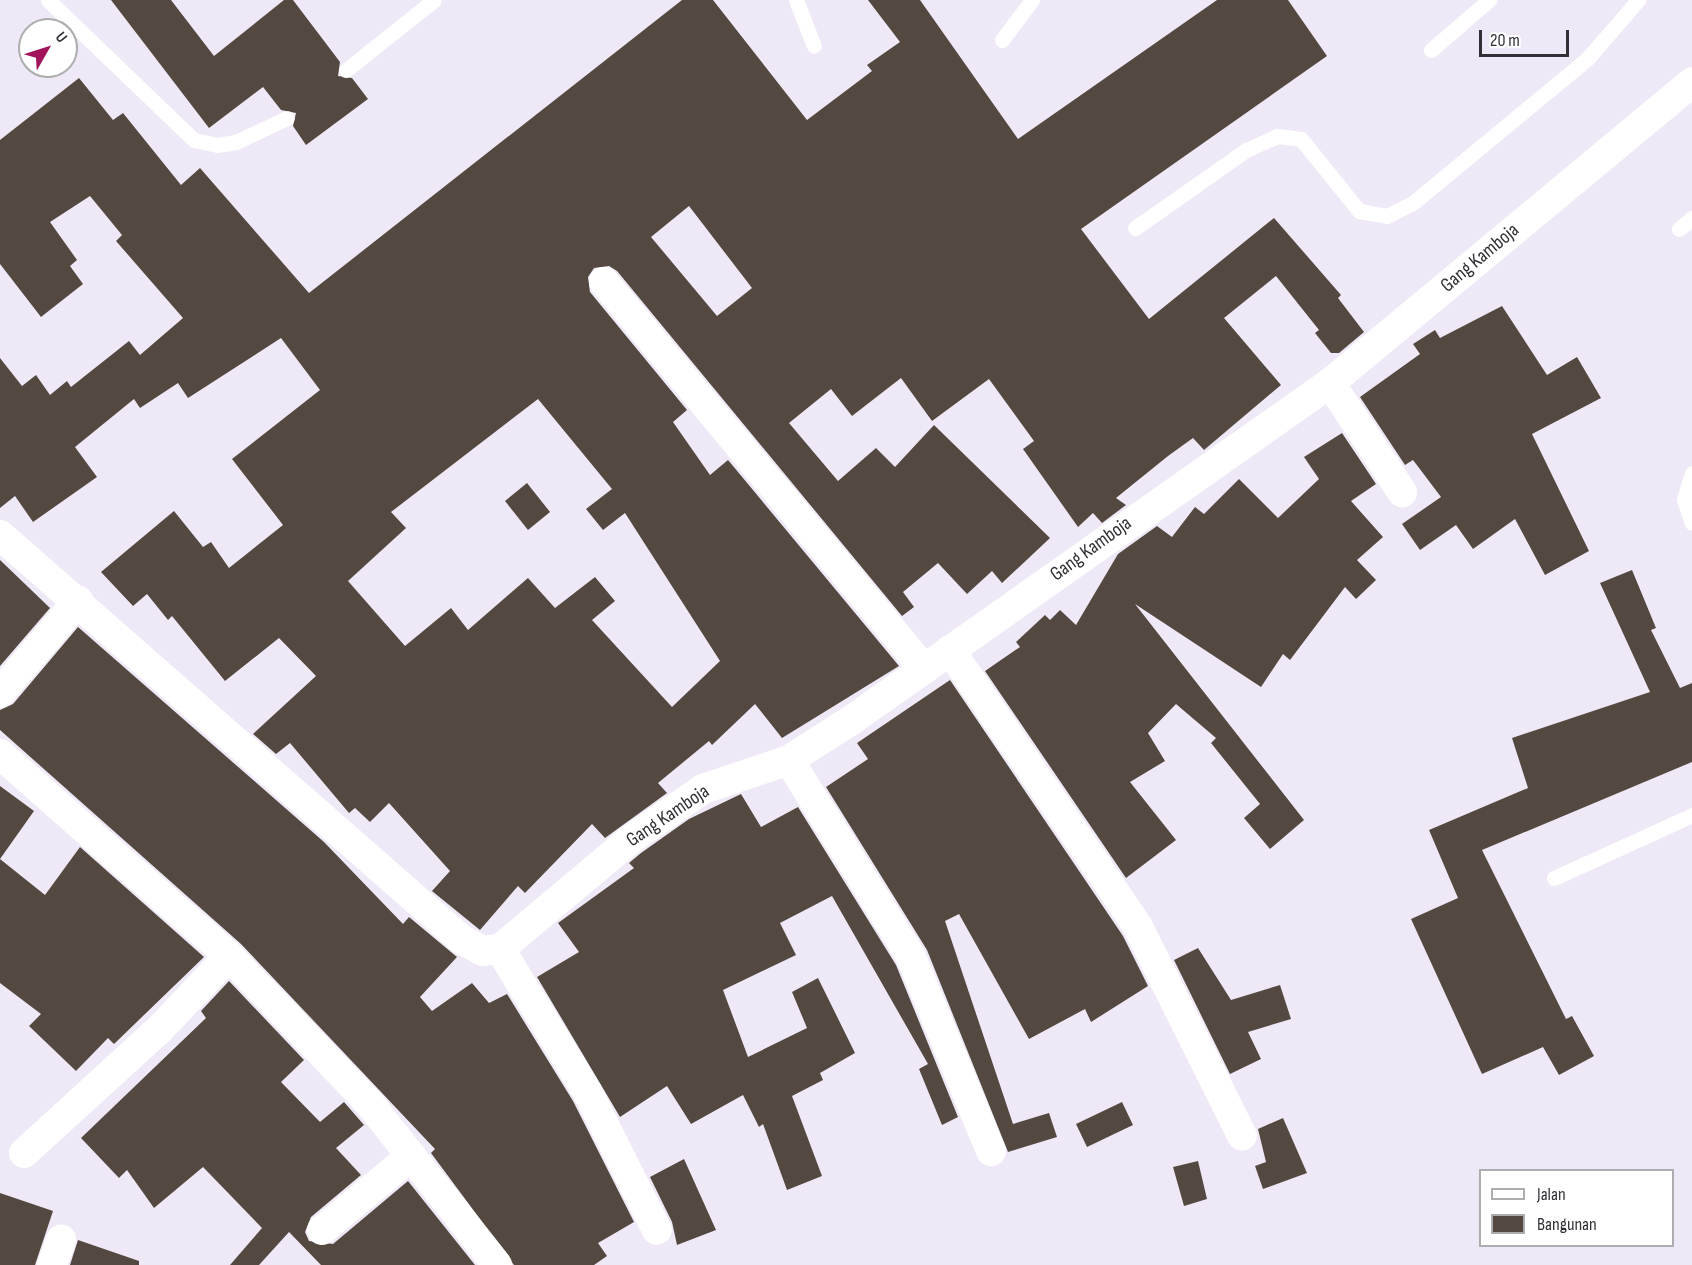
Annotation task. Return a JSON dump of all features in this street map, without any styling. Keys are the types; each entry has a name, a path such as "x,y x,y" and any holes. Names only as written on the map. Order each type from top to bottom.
{"street":[{"name":"Gang Kamboja","path":"500,949 631,839 703,789 789,760 924,669 1330,383 1692,82"},
{"path":"604,282 924,669"},
{"path":"1330,383 1402,492"},
{"path":"0,535 461,939 483,951 500,949 588,1093 657,1230"},
{"path":"0,693 78,601"},
{"path":"950,650 1138,927 1242,1136"},
{"path":"0,754 229,956 370,1104 496,1265"},
{"path":"789,760 911,957 991,1151"},
{"path":"24,1153 160,1029 229,956"},
{"path":"322,1230 411,1156"}],"lane":[{"path":"48,0 194,140 217,145 236,142 287,118"},
{"path":"346,70 434,0"},
{"path":"796,0 814,46"},
{"path":"1002,40 1032,0"},
{"path":"1431,50 1489,0"},
{"path":"1135,228 1246,150 1277,136 1301,139 1359,212 1387,216 1414,202 1588,58 1638,0"},
{"path":"1679,229 1692,218"},
{"path":"1692,473 1684,499 1692,524"},
{"path":"1554,878 1692,815"}],"building":[{"path":"111,0 171,0 214,56 284,0 293,0 340,62 338,76 352,78 368,99 306,145 293,126 296,113 281,110 263,87 209,128"},
{"path":"682,0 713,0 807,120 872,71 867,65 900,42 868,0 920,0 1018,139 1217,0 1288,0 1327,56 1081,229 1149,319 1274,218 1341,295 1338,298 1364,332 1339,353 1331,353 1315,333 1319,330 1276,276 1224,318 1281,385 1204,450 1193,438 1168,456 1116,498 1126,505 1102,523 1093,513 1078,527 1023,449 1034,441 989,379 932,421 901,378 852,416 831,389 789,423 838,481 876,448 895,467 934,425 1050,538 1002,583 992,571 967,594 938,563 903,592 914,607 902,616 617,271 609,266 594,268 588,277 590,292 687,410 673,422 710,475 728,460 899,666 782,738 755,704 712,745 709,741 658,783 667,793 605,838 592,824 525,893 518,886 480,930 432,891 450,871 389,803 370,822 355,808 349,813 290,743 276,754 253,734 316,676 279,638 225,681 172,616 168,620 147,594 133,606 101,572 174,511 203,547 211,542 229,568 283,525 232,459 320,390 281,338 188,398 178,383 140,408 134,399 75,447 97,477 33,522 15,496 0,508 0,358 22,386 36,375 50,395 67,381 71,387 129,341 140,355 183,318 116,241 122,235 90,196 50,222 77,260 70,266 83,284 41,317 0,264 0,140 79,78 113,120 123,113 181,185 200,168 309,293","holes":["689,206 752,288 717,316 651,237","538,399 612,489 586,509 603,530 625,513 720,661 672,707 592,620 615,601 595,577 555,608 528,578 468,630 451,608 405,646 348,581 406,528 391,512"]},
{"path":"1502,306 1547,375 1577,357 1601,398 1532,434 1589,551 1545,575 1515,519 1473,549 1456,525 1420,550 1402,524 1441,497 1413,460 1405,465 1360,397 1420,354 1413,344 1435,330 1440,338"},
{"path":"1342,433 1376,484 1351,501 1383,537 1357,560 1376,580 1356,599 1345,587 1290,660 1283,654 1261,687 1135,604 1304,820 1270,849 1244,818 1260,804 1211,743 1216,738 1176,704 1148,733 1165,761 1130,782 1176,840 1126,878 985,671 1020,647 1016,642 1045,615 1050,620 1060,610 1076,625 1118,554 1157,526 1172,537 1195,507 1204,514 1239,479 1278,518 1319,479 1304,457"},
{"path":"527,483 550,512 528,530 505,501"},
{"path":"0,560 50,608 0,666"},
{"path":"1632,570 1656,628 1651,630 1680,688 1692,683 1692,762 1482,850 1566,1019 1572,1016 1594,1056 1559,1075 1543,1047 1482,1074 1411,919 1458,898 1429,830 1528,788 1512,738 1650,692 1600,583"},
{"path":"78,627 324,842 403,924 409,917 457,957 420,997 432,1011 472,983 489,1003 507,994 573,1101 634,1222 598,1243 607,1256 594,1265 514,1265 431,1153 435,1149 241,944 0,730 0,710 13,704"},
{"path":"950,680 1123,936 1148,986 1091,1022 1085,1009 1029,1039 959,914 945,921 1013,1124 1049,1113 1057,1137 1008,1152 927,950 826,787 868,759 857,743"},
{"path":"0,786 34,811 0,859"},
{"path":"741,794 761,827 798,807 896,965 958,1117 942,1125 919,1069 928,1064 832,896 780,923 796,955 723,990 748,1057 807,1028 792,992 818,978 855,1053 820,1073 823,1080 792,1096 822,1176 787,1190 763,1124 759,1127 743,1095 691,1124 667,1086 620,1117 537,977 579,952 558,923 634,868 629,863 689,819"},
{"path":"80,847 204,957 114,1044 108,1038 76,1071 29,1026 41,1014 0,983 0,859 45,895"},
{"path":"1198,948 1231,1000 1280,985 1291,1019 1248,1032 1261,1059 1230,1074 1174,960"},
{"path":"229,981 304,1060 281,1082 320,1122 344,1102 364,1125 336,1148 361,1175 311,1217 305,1232 309,1241 333,1244 408,1181 475,1265 321,1265 289,1232 259,1265 230,1265 262,1228 203,1167 154,1208 127,1170 119,1178 81,1138 206,1018 201,1011"},
{"path":"1122,1102 1133,1125 1087,1147 1076,1124"},
{"path":"1283,1118 1307,1173 1263,1189 1255,1166 1266,1162 1258,1129"},
{"path":"684,1159 716,1230 677,1245 672,1222 650,1177"},
{"path":"1198,1161 1207,1199 1184,1206 1173,1167"},
{"path":"0,1193 53,1211 35,1265 0,1265"},
{"path":"78,1240 139,1261 139,1265 70,1265"}]}
